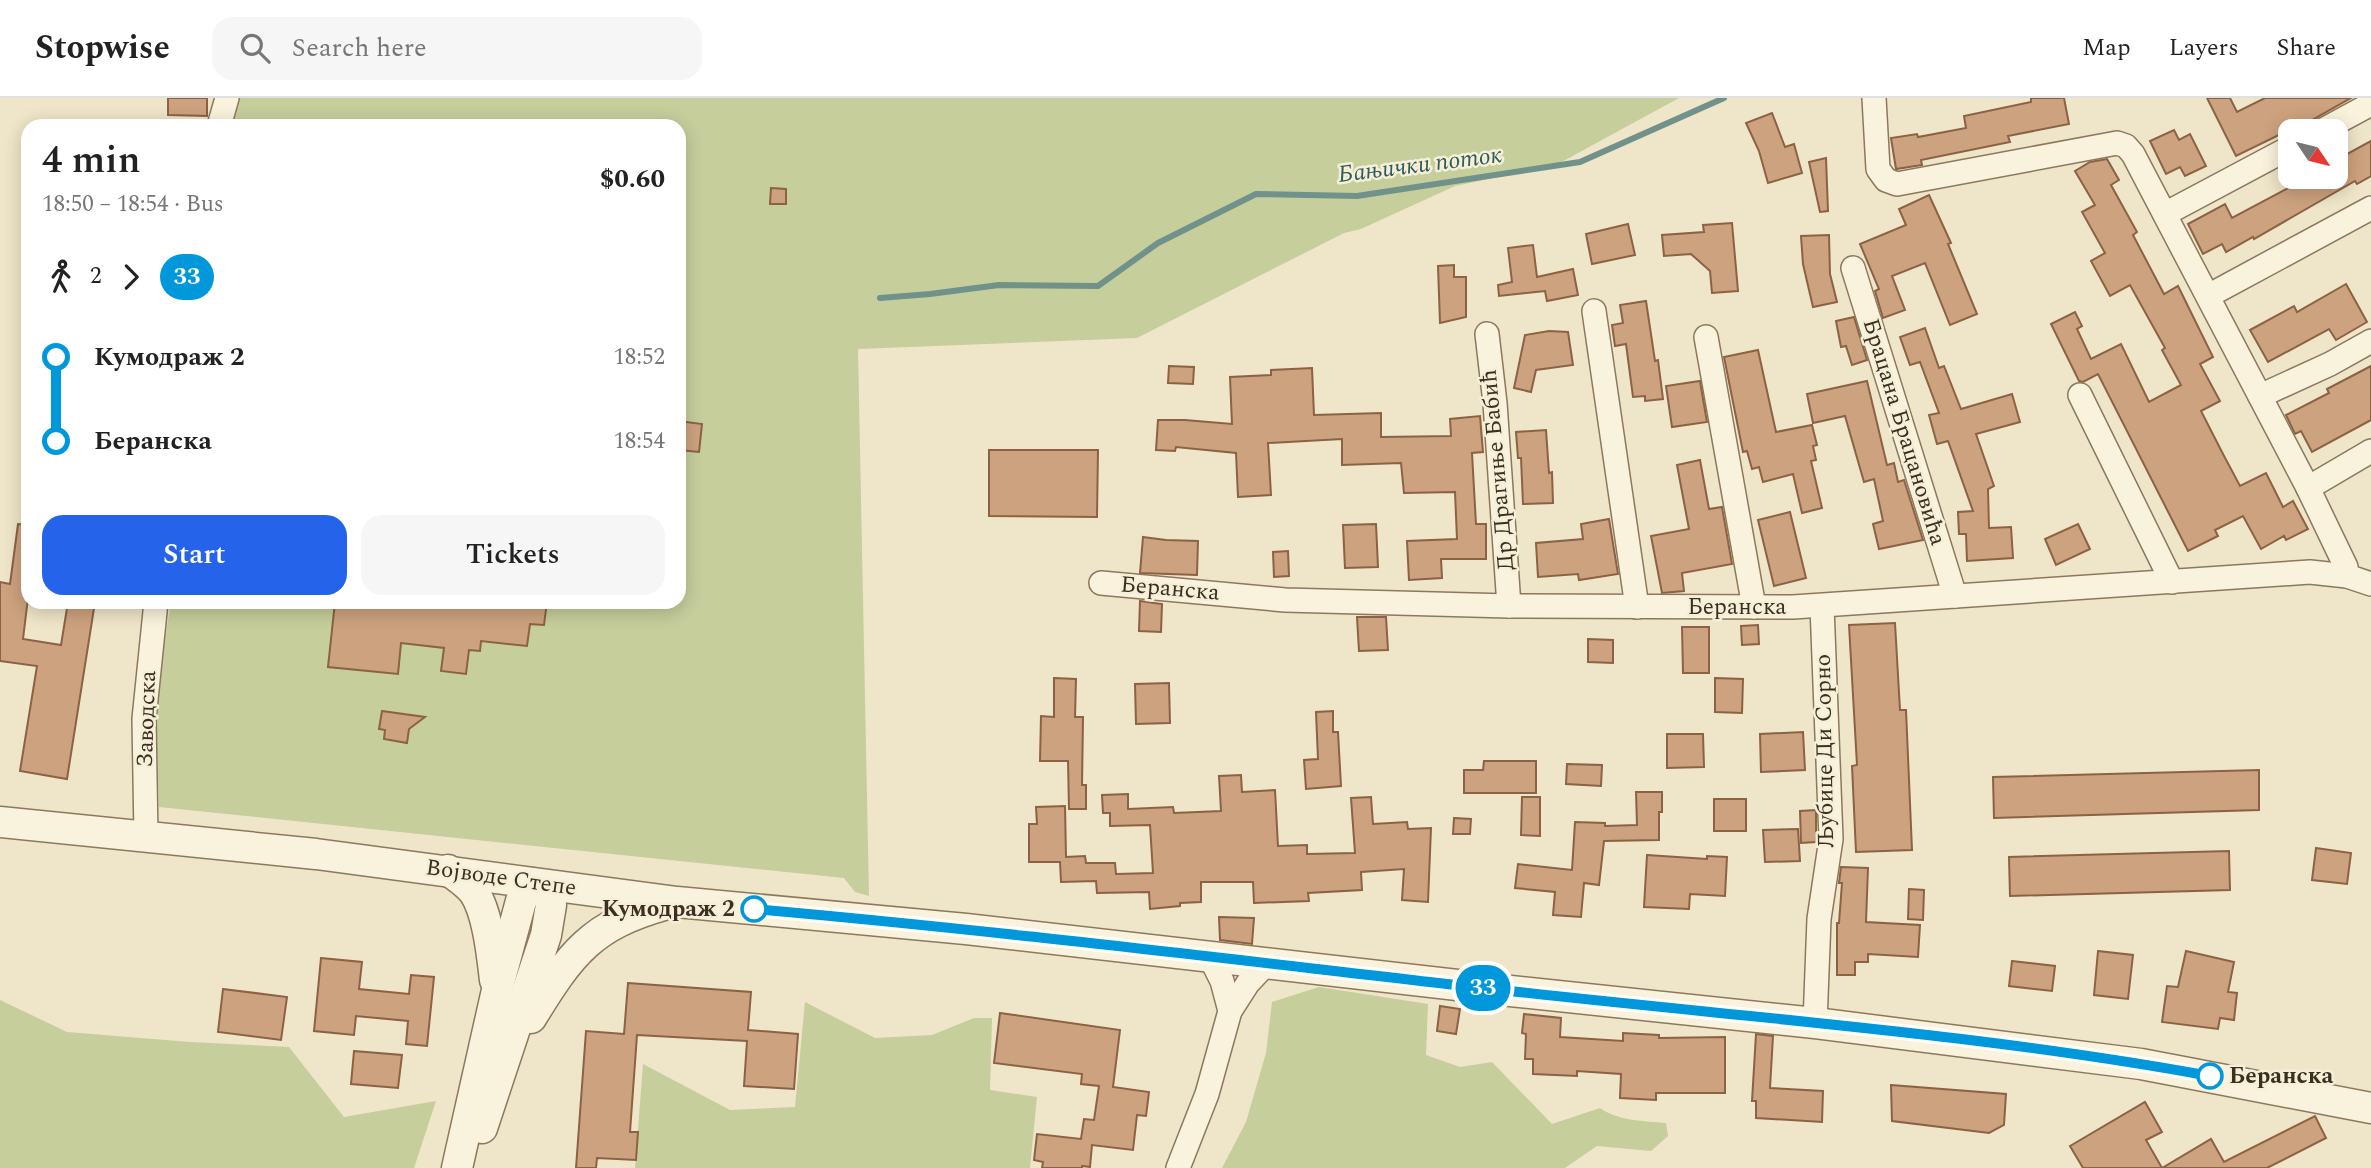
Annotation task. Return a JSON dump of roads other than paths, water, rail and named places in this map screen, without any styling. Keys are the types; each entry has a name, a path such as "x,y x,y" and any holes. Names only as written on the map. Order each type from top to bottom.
{"street":[{"path":"221,119 227,98"},
{"path":"1874,98 1876,159 1883,177 1898,184 2117,143 2126,146 2165,214 2308,488 2346,567 2347,576"},
{"path":"2343,119 2371,104"},
{"path":"2165,214 2278,155"},
{"path":"2208,296 2371,208"},
{"name":"Брацана Брацановића","path":"1853,268 1955,596"},
{"path":"1594,311 1636,607"},
{"name":"Др Драгиње Бабић","path":"1487,334 1508,606"},
{"path":"1706,337 1754,607"},
{"path":"2260,396 2371,341"},
{"path":"2080,395 2172,582"},
{"path":"2308,488 2371,452"},
{"name":"Беранска","path":"1101,583 1285,600 1636,607 1822,606 2310,572 2347,576 2371,584"},
{"name":"Љубице Ди Сорно","path":"1815,1023 1819,919 1831,839 1822,606"},
{"name":"Заводска","path":"146,836 144,719 155,609"},
{"name":"Војводе Степе","path":"0,822 448,870 677,902 966,929 1815,1023 2141,1064 2371,1108"},
{"path":"448,870 466,883 481,907 497,990"},
{"path":"457,1168 497,990 522,901 540,884 551,905 546,935 468,1168"},
{"path":"506,1060 565,965 597,934 621,919 677,902"},
{"path":"1210,957 1222,981 1230,1011"},
{"path":"1178,1168 1207,1094 1230,1011 1248,983 1267,963"}],"waterway":[{"name":"Бањички поток","path":"880,298 999,285 1098,286 1158,243 1256,194 1357,196 1580,162 1724,98"}],"place":[{"name":"Кумодраж 2","path":"754,909"},
{"name":"Беранска","path":"2210,1076"}]}
